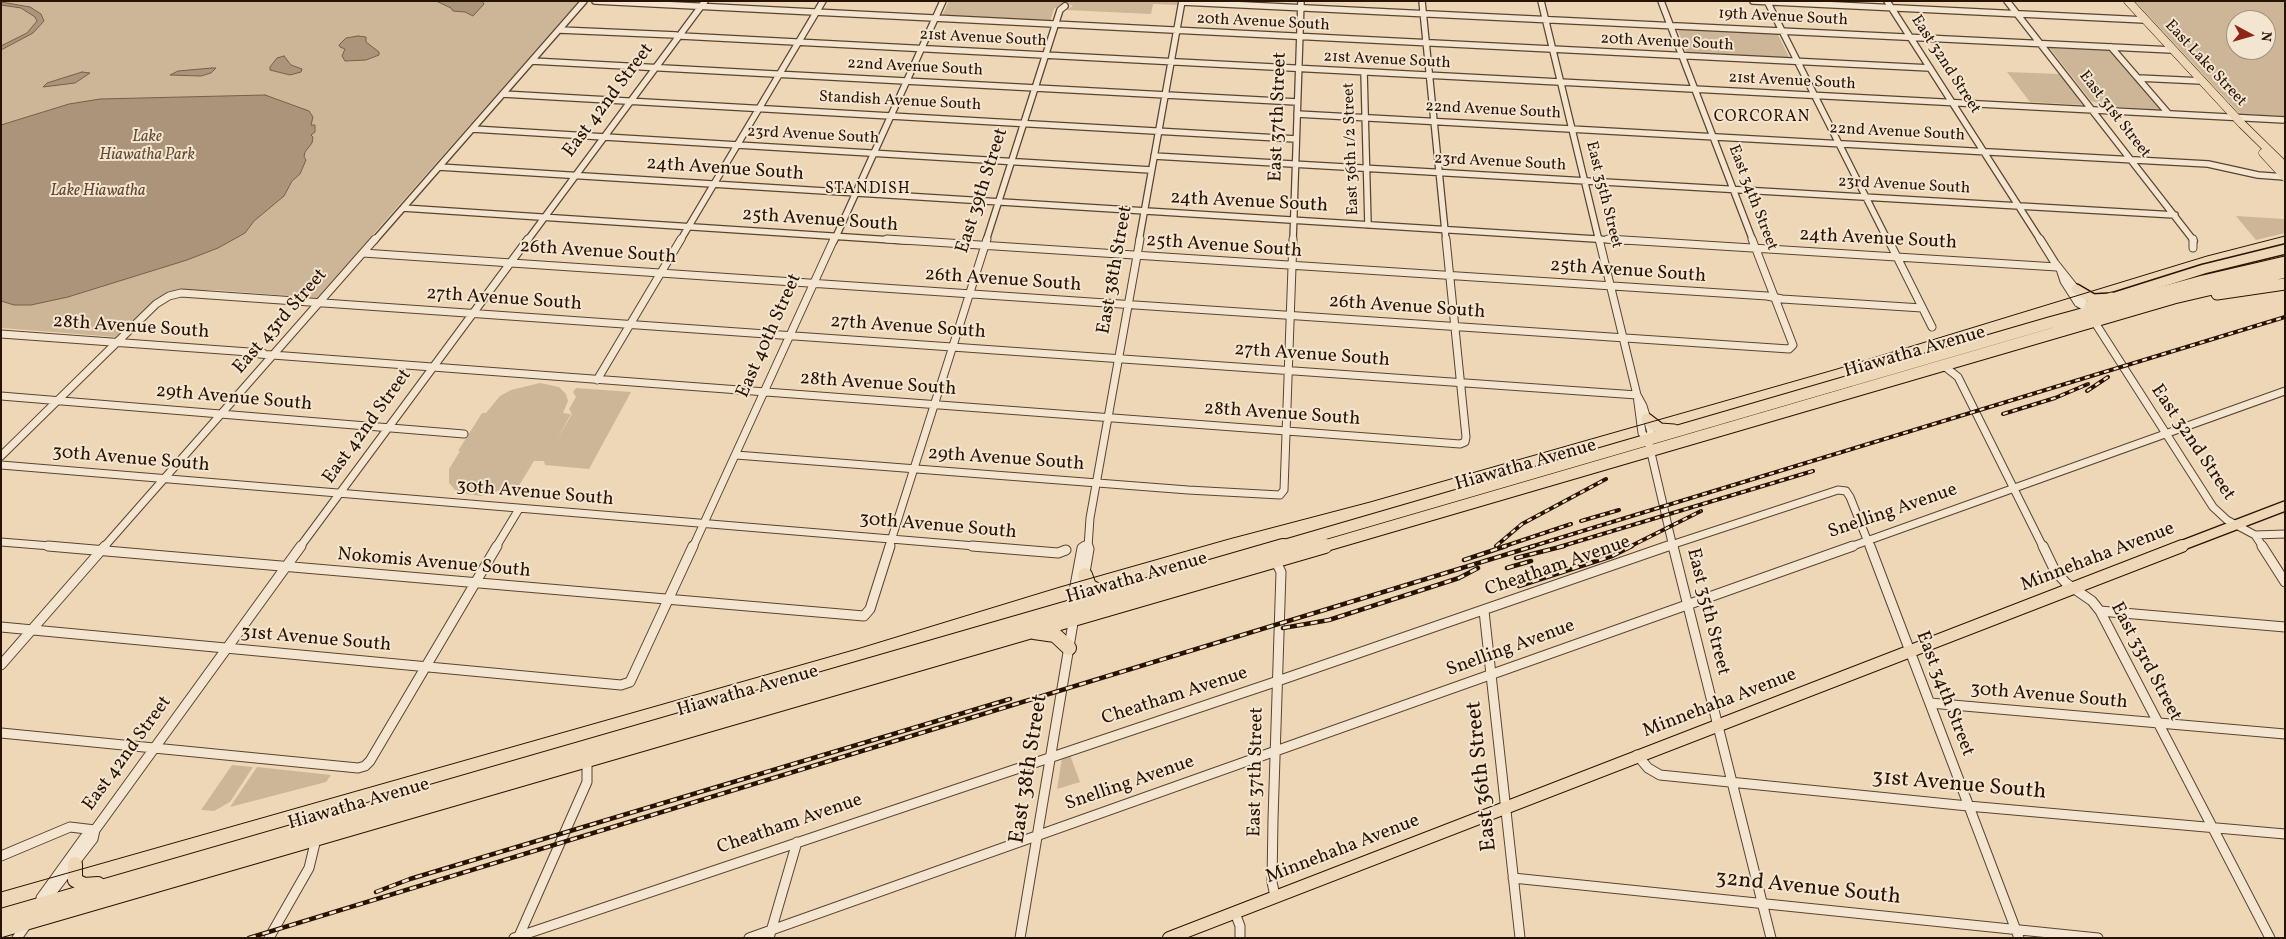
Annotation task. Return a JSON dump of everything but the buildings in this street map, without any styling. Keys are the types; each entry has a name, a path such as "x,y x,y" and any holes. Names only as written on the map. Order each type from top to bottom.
{"highway":[{"name":"Hiawatha Avenue","path":"1,930 1030,631 1119,594 1649,445 1944,366 2089,314 2142,308 2285,262"},
{"name":"Hiawatha Avenue","path":"1,916 1075,612 1275,560 1649,445 1686,430 2049,323 2226,280 2285,272"},
{"path":"2142,308 2285,284"},
{"path":"2089,314 2112,298"},
{"path":"1647,419 1660,428 1686,430"},
{"path":"1085,575 1089,586 1096,590 1119,594"},
{"path":"1030,631 1055,636 1068,648"},
{"path":"75,864 73,876 84,885 118,883"}],"main road":[{"name":"East Lake Street","path":"2128,1 2235,117 2285,166"},
{"name":"East Lake Street","path":"2242,124 2249,137 2285,177"},
{"path":"2076,289 2093,299 2112,298 2197,272 2285,249"},
{"name":"Minnehaha Avenue","path":"1169,938 1637,755 2285,506"}],"street":[{"name":"East 43rd Street","path":"1,665 584,1"},
{"name":"20th Avenue South","path":"595,1 1930,68"},
{"name":"East 42nd Street","path":"42,904 41,898 44,893 85,837 94,830 705,1"},
{"path":"597,380 823,1"},
{"name":"East 40th Street","path":"627,683 632,679 669,600 943,1"},
{"path":"1422,1 1460,383"},
{"name":"East 35th Street","path":"1541,1 1623,338 1636,395 1642,434 1649,445 1687,605 1771,938"},
{"name":"East 34th Street","path":"1661,1 1693,89 1793,345 1789,348"},
{"path":"1753,1 2145,20"},
{"name":"East 32nd Street","path":"1887,1 2059,269 2076,289 2089,314"},
{"name":"East 31st Street","path":"2007,1 2194,240 2193,248"},
{"name":"19th Avenue South","path":"1182,2 1301,4 1423,13 2172,50"},
{"name":"East 38th Street","path":"1020,938 1068,648 1085,575 1089,549 1087,545 1127,306 1182,2"},
{"path":"1767,2 1932,327"},
{"name":"East 37th Street","path":"1273,496 1280,495 1284,490 1301,4"},
{"name":"East 39th Street","path":"864,616 870,609 1034,88 1060,10 1065,6"},
{"name":"21st Avenue South","path":"560,30 2285,120"},
{"path":"2111,47 2168,113"},
{"name":"22nd Avenue South","path":"532,61 1297,102"},
{"name":"East 36th 1/2 Street","path":"1364,72 1368,225"},
{"path":"2138,78 2202,81"},
{"name":"Standish Avenue South","path":"503,94 1296,139"},
{"name":"22nd Avenue South","path":"1297,114 2131,159 2208,164 2258,174 2285,177"},
{"name":"23rd Avenue South","path":"472,129 1151,170"},
{"name":"23rd Avenue South","path":"1154,156 2174,215"},
{"name":"24th Avenue South","path":"439,167 1293,221 1896,256 2059,269"},
{"name":"25th Avenue South","path":"403,208 1922,308"},
{"name":"26th Avenue South","path":"364,253 1127,306 1789,348"},
{"name":"East 32nd Street","path":"2059,269 2061,277 2089,314 2213,508 2221,516 2255,535 2285,582"},
{"name":"27th Avenue South","path":"116,343 162,299 178,293 1636,395"},
{"name":"28th Avenue South","path":"1,334 259,354 279,358 289,356 1460,444 1465,442 1466,437 1460,383"},
{"path":"1,456 116,343"},
{"name":"East 33rd Street","path":"1944,366 1958,377 2055,571 2092,601 2100,612 2270,938"},
{"name":"Snelling Avenue","path":"749,938 770,934 1038,834 1275,752 2285,391"},
{"name":"East 35th Street","path":"1636,395 1644,406 1651,432 1649,445"},
{"name":"29th Avenue South","path":"1,396 464,434"},
{"name":"29th Avenue South","path":"736,455 1273,496"},
{"name":"30th Avenue South","path":"1,465 891,540 1058,553 1066,550"},
{"name":"Cheatham Avenue","path":"517,937 533,930 1484,611 1673,545 1838,490 1846,491"},
{"name":"East 34th Street","path":"1846,491 1868,539 2017,934"},
{"path":"1,733 358,768 364,766 370,761 519,509"},
{"path":"2255,535 2285,534"},
{"name":"Nokomis Avenue South","path":"1,542 864,616"},
{"name":"East 38th Street","path":"1075,612 1074,591 1082,548 1087,545"},
{"name":"East 37th Street","path":"1275,560 1281,572 1272,882 1275,896"},
{"name":"East 36th Street","path":"1484,611 1520,938"},
{"path":"2100,612 2285,627"},
{"name":"31st Avenue South","path":"1,627 621,685 627,683"},
{"name":"30th Avenue South","path":"1930,703 2285,734"},
{"name":"31st Avenue South","path":"1637,755 1657,775 1968,806 2285,834"},
{"path":"517,937 587,782 587,760"},
{"path":"1,856 70,827 94,830"},
{"name":"East 42nd Street","path":"17,938 93,839 94,830"},
{"path":"269,938 310,868 316,839"},
{"path":"770,934 797,842"},
{"name":"32nd Avenue South","path":"1513,878 1763,903 2017,934 2098,938"},
{"path":"1235,913 1240,926 1240,938"}],"green space":[{"name":"Lake Hiawatha Park","path":"1,1 579,1 317,298 214,290 178,290 156,299 116,337 1,328"},
{"path":"949,1 1179,1 1178,5 1153,4 1151,14 1066,10 1073,6 1065,2 1054,9 1050,22 942,16"},
{"path":"2135,1 2281,1 2285,3 2285,116 2240,114"},
{"path":"1677,28 1777,33 1790,59 1687,53"},
{"path":"2048,46 2110,49 2162,110 2107,106 2091,101"},
{"path":"2007,72 2059,74 2083,105 2030,102"},
{"path":"2236,216 2285,219 2285,233 2256,240"},
{"path":"540,383 559,387 566,394 568,401 563,413 571,414 556,441 572,414 569,409 576,397 573,392 576,388 631,392 589,469 545,465 544,461 534,461 518,487 510,487 481,496 458,493 449,483 449,469 482,413 486,413 500,396 511,390"},
{"path":"1070,755 1080,782 1057,789 1062,758"},
{"path":"232,765 253,767 230,802 214,811 201,810"},
{"path":"257,767 331,775 326,782 230,807"}],"water":[{"path":"436,1 482,1 484,4 473,16 465,12 453,11 451,8"},
{"path":"1,2 30,7 41,14 44,21 33,33 1,50 1,46 27,33 37,21 35,17 21,8 1,5"},
{"path":"366,37 366,42 379,52 379,55 366,60 345,61 342,56 345,49 339,45 346,38"},
{"path":"284,56 291,65 302,69 301,72 290,75 270,70 270,67 277,58"},
{"path":"216,68 211,73 201,76 170,75 178,71"},
{"path":"82,72 90,73 75,83 43,87 47,83"},
{"name":"Lake Hiawatha","path":"265,95 309,111 313,117 311,125 315,125 315,132 311,135 313,137 312,143 305,152 304,157 306,160 300,174 292,181 284,196 254,221 245,233 218,248 187,260 68,297 31,305 14,305 1,301 1,125 69,104 100,99"}],"tram line":[{"path":"1,892 857,649 1060,587 1229,539 1370,502 1837,369 2207,256 2285,236"}],"railway":[{"path":"1530,547 2285,317"},
{"path":"2087,391 2108,377"},
{"path":"2003,414 2055,398 2088,384"},
{"path":"1559,547 1813,471"},
{"path":"1496,546 1522,524 1606,479"},
{"path":"1581,521 1619,510"},
{"path":"1629,547 1701,511"},
{"path":"1502,547 1571,524"},
{"path":"1464,560 1506,546"},
{"path":"249,938 1534,546"},
{"path":"1516,558 1564,546"},
{"path":"1519,586 1612,556 1632,546"},
{"path":"1507,568 1531,561"},
{"path":"1283,628 1329,620 1459,578 1478,568"},
{"path":"376,892 410,879 1010,699"}],"district":[{"name":"CORCORAN","path":"1762,118"},
{"name":"STANDISH","path":"868,190"}]}
